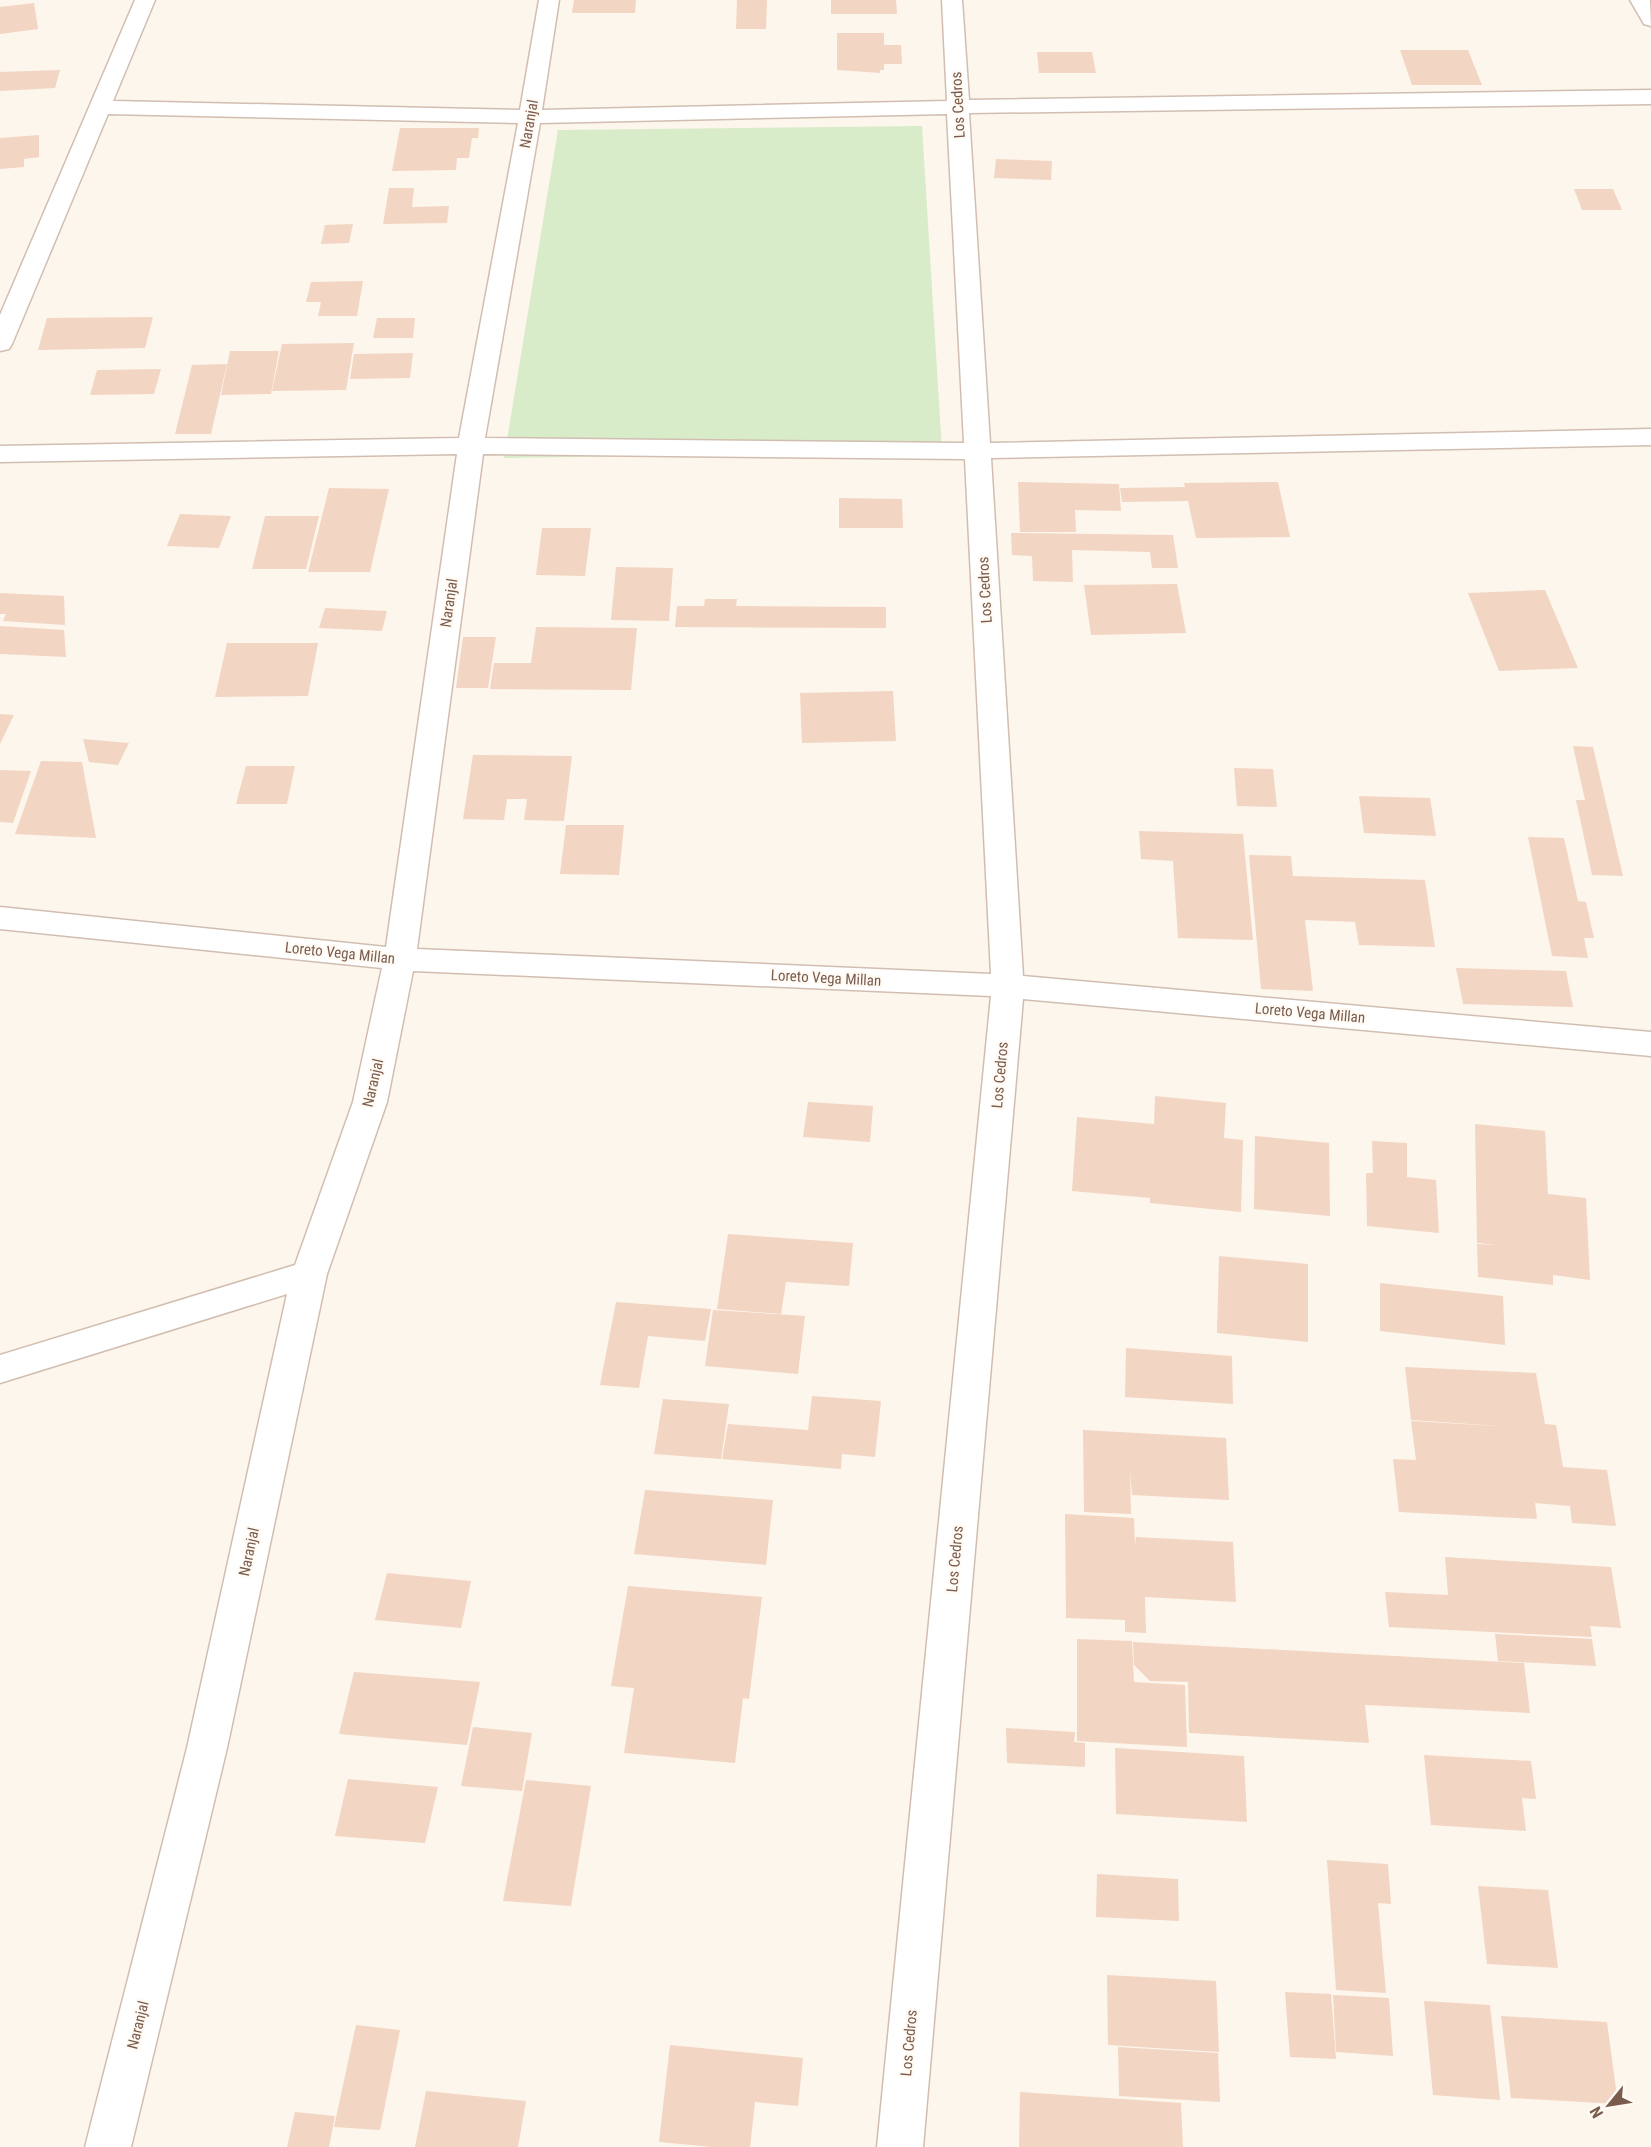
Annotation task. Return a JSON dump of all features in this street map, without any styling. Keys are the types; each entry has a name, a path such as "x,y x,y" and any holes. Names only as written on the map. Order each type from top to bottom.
{"street":[{"path":"0,344 145,0"},
{"name":"Naranjal","path":"108,2147 207,1748 309,1274 370,1102 400,959 471,446 549,0"},
{"name":"Los Cedros","path":"900,2147 1008,986 952,0"},
{"path":"1640,0 1651,20"},
{"path":"99,106 530,117 958,107 1651,97"},
{"path":"0,454 471,446 977,451 1651,437"},
{"name":"Loreto Vega Millan","path":"0,918 400,959 1008,986 1651,1045"},
{"path":"0,1370 309,1274"}],"green space":[{"path":"922,126 942,451 504,458 558,130"}],"building":[{"path":"574,0 636,0 635,13 572,13"},
{"path":"737,0 767,0 766,29 736,29"},
{"path":"831,0 896,0 897,14 831,14"},
{"path":"34,3 38,29 0,34 0,7"},
{"path":"837,33 884,33 884,45 901,45 902,64 884,64 884,70 880,70 880,73 837,70"},
{"path":"1400,50 1468,50 1482,85 1412,85"},
{"path":"1037,52 1092,52 1096,73 1039,73"},
{"path":"60,70 55,88 0,91 0,72"},
{"path":"400,128 479,128 478,138 472,138 469,158 457,158 456,170 392,171"},
{"path":"39,135 39,157 24,159 24,167 0,169 0,138"},
{"path":"996,159 1052,161 1051,180 994,178"},
{"path":"389,188 414,188 412,207 449,206 447,223 383,224"},
{"path":"1574,189 1613,189 1622,210 1582,210"},
{"path":"353,224 349,243 321,244 325,225"},
{"path":"363,281 357,316 318,316 321,302 306,302 311,282"},
{"path":"153,317 145,348 38,350 47,318"},
{"path":"377,318 415,318 413,338 373,338"},
{"path":"354,343 346,390 272,391 282,344"},
{"path":"230,351 279,351 271,394 221,395"},
{"path":"413,353 410,378 350,379 354,354"},
{"path":"227,364 211,434 175,434 192,365"},
{"path":"161,369 154,394 90,395 97,370"},
{"path":"1018,482 1119,484 1121,511 1075,510 1076,532 1020,532"},
{"path":"1278,482 1290,537 1196,538 1188,501 1122,502 1120,488 1185,487 1184,483"},
{"path":"329,488 389,489 370,572 308,572"},
{"path":"839,498 902,499 903,528 839,528"},
{"path":"180,514 231,516 219,548 167,546"},
{"path":"265,516 319,516 306,569 252,569"},
{"path":"542,528 591,528 585,576 536,575"},
{"path":"1011,533 1173,535 1178,568 1152,568 1150,552 1072,550 1073,582 1033,581 1032,556 1012,555"},
{"path":"616,567 673,568 669,621 611,620"},
{"path":"1177,584 1186,633 1091,635 1084,585"},
{"path":"1545,590 1578,668 1499,671 1468,593"},
{"path":"0,593 64,596 65,625 3,621 6,614 0,614"},
{"path":"705,599 737,599 736,606 886,607 886,628 675,627 677,606 704,606"},
{"path":"325,608 387,611 382,631 319,628"},
{"path":"0,626 64,630 66,657 0,654"},
{"path":"536,627 637,628 631,690 490,689 494,663 531,663"},
{"path":"463,637 496,637 488,688 456,688"},
{"path":"227,643 318,643 308,696 215,697"},
{"path":"893,691 896,741 802,743 800,693"},
{"path":"0,714 14,715 0,744"},
{"path":"83,739 129,743 118,765 89,762"},
{"path":"1573,746 1593,747 1623,876 1592,875 1576,800 1585,800"},
{"path":"473,755 572,756 564,821 524,820 527,799 507,799 504,820 463,819"},
{"path":"41,761 82,762 96,838 15,834"},
{"path":"246,766 295,766 287,804 236,804"},
{"path":"1234,768 1273,769 1277,807 1237,806"},
{"path":"0,770 31,771 13,823 0,822"},
{"path":"1359,796 1430,798 1436,836 1364,833"},
{"path":"566,825 624,825 619,875 560,874"},
{"path":"1139,831 1243,834 1253,940 1178,938 1173,861 1141,859"},
{"path":"1528,837 1564,838 1578,901 1586,902 1594,938 1584,938 1588,958 1552,956"},
{"path":"1249,855 1291,856 1293,876 1425,880 1435,947 1359,945 1355,922 1305,920 1313,991 1261,989"},
{"path":"1456,968 1566,971 1573,1007 1463,1004"},
{"path":"1155,1096 1226,1103 1224,1138 1243,1140 1241,1212 1150,1203 1150,1198 1072,1191 1077,1117 1154,1124"},
{"path":"808,1102 873,1106 870,1142 803,1137"},
{"path":"1475,1124 1545,1131 1548,1194 1586,1198 1590,1280 1553,1275 1553,1285 1478,1277 1477,1244 1496,1245 1477,1243"},
{"path":"1255,1136 1329,1143 1330,1216 1254,1209"},
{"path":"1372,1141 1407,1143 1407,1177 1436,1180 1439,1233 1367,1226 1366,1173 1373,1173"},
{"path":"728,1234 853,1243 849,1286 786,1282 781,1314 717,1309"},
{"path":"1219,1256 1308,1264 1308,1342 1217,1333"},
{"path":"1380,1283 1503,1296 1505,1345 1380,1331"},
{"path":"616,1302 711,1309 705,1341 648,1336 639,1388 600,1385"},
{"path":"713,1310 805,1316 798,1374 705,1366"},
{"path":"1126,1348 1232,1356 1233,1404 1125,1397"},
{"path":"1405,1367 1536,1373 1545,1424 1556,1425 1563,1467 1607,1470 1616,1526 1572,1523 1570,1506 1535,1503 1537,1519 1399,1512 1393,1459 1416,1460 1411,1421 1513,1427 1411,1420"},
{"path":"812,1396 881,1401 875,1457 842,1454 841,1469 722,1459 728,1424 808,1430"},
{"path":"663,1399 729,1404 721,1459 654,1454"},
{"path":"1083,1430 1226,1438 1229,1500 1132,1495 1130,1470 1131,1514 1084,1512"},
{"path":"645,1490 773,1500 766,1565 634,1554"},
{"path":"1065,1514 1134,1518 1135,1545 1136,1537 1233,1542 1236,1602 1145,1597 1146,1633 1125,1632 1125,1620 1066,1618"},
{"path":"1445,1557 1611,1567 1621,1628 1590,1626 1592,1637 1389,1627 1385,1592 1448,1595"},
{"path":"387,1573 471,1581 461,1628 375,1620"},
{"path":"628,1586 762,1597 749,1699 743,1698 735,1763 624,1753 634,1688 611,1686"},
{"path":"1495,1634 1592,1639 1596,1666 1498,1661"},
{"path":"1077,1639 1132,1641 1134,1682 1185,1685 1187,1747 1077,1741"},
{"path":"1133,1642 1524,1663 1530,1713 1365,1705 1369,1743 1189,1733 1188,1682 1150,1681 1134,1665"},
{"path":"354,1672 480,1682 467,1745 339,1734"},
{"path":"473,1727 532,1733 522,1791 461,1786"},
{"path":"1006,1728 1075,1732 1074,1742 1085,1743 1085,1767 1007,1763"},
{"path":"1115,1748 1244,1756 1247,1822 1116,1814"},
{"path":"1424,1755 1531,1761 1536,1799 1522,1798 1526,1831 1431,1825"},
{"path":"348,1779 438,1787 425,1843 335,1836"},
{"path":"526,1780 591,1786 571,1906 503,1901"},
{"path":"1327,1860 1388,1864 1391,1904 1378,1903 1386,1993 1336,1990"},
{"path":"1097,1874 1178,1879 1179,1921 1096,1917"},
{"path":"1478,1886 1548,1890 1558,1968 1487,1964"},
{"path":"1107,1975 1216,1981 1219,2052 1108,2045"},
{"path":"1285,1992 1331,1994 1336,2059 1290,2057"},
{"path":"1333,1995 1389,1998 1393,2056 1336,2052"},
{"path":"1424,2001 1490,2005 1500,2100 1433,2095"},
{"path":"1501,2016 1607,2022 1618,2104 1511,2098"},
{"path":"356,2025 400,2030 380,2130 334,2127"},
{"path":"670,2045 803,2058 798,2106 755,2102 750,2147 712,2147 659,2142"},
{"path":"1118,2047 1218,2053 1220,2102 1119,2096"},
{"path":"426,2091 526,2101 518,2147 415,2147"},
{"path":"1020,2092 1181,2103 1183,2147 1019,2147"},
{"path":"295,2112 335,2116 329,2147 287,2147"}]}
